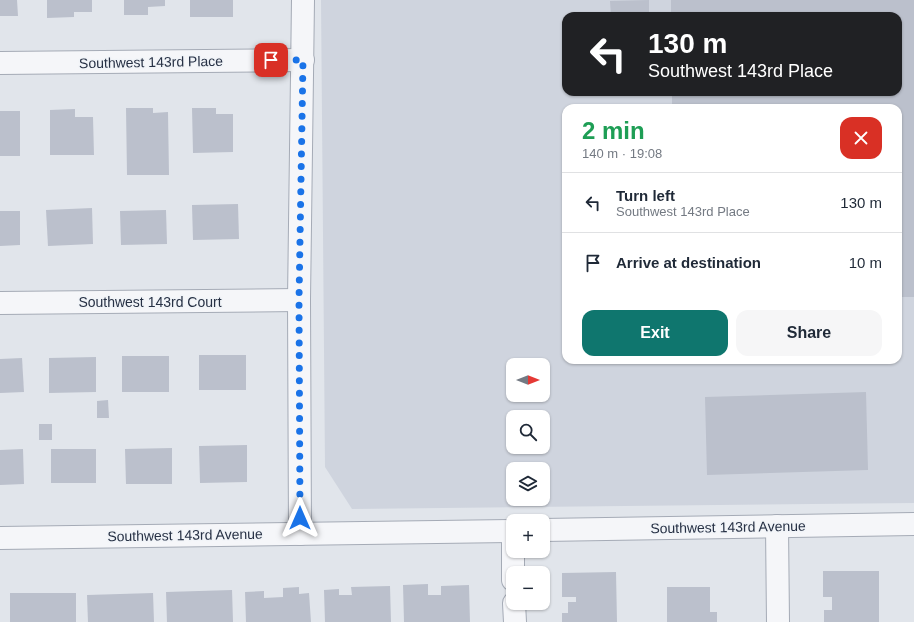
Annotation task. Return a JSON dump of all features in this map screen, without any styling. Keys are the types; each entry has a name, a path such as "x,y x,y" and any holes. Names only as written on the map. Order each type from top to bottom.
{"street":[{"path":"300,534 299,300 303,0"},
{"name":"Southwest 143rd Place","path":"0,63 303,60"},
{"name":"Southwest 143rd Court","path":"0,303 299,300"},
{"name":"Southwest 143rd Avenue","path":"550,530 914,524"},
{"path":"777,526 778,622"},
{"name":"Southwest 143rd Avenue","path":"0,538 506,531"},
{"path":"514,610 515,622"}],"shaded area":[{"path":"321,0 914,0 914,503 352,509 325,467"}],"building":[{"path":"0,0 17,0 18,16 0,16"},
{"path":"47,0 92,0 92,12 74,12 74,17 47,18"},
{"path":"124,0 165,0 165,6 148,7 148,15 124,15"},
{"path":"190,0 233,0 233,17 190,17"},
{"path":"649,0 649,12 611,12 610,1"},
{"path":"671,0 914,0 914,297 902,297 902,104 672,104 672,96 902,96 902,12 671,12"},
{"path":"126,108 153,108 153,113 168,112 169,175 127,175"},
{"path":"192,108 216,108 216,114 233,114 233,152 193,153"},
{"path":"75,109 75,117 93,117 94,155 50,155 50,110"},
{"path":"0,111 20,111 20,156 0,156"},
{"path":"238,204 239,239 193,240 192,205"},
{"path":"92,208 93,244 48,246 46,210"},
{"path":"166,210 167,244 121,245 120,211"},
{"path":"0,211 20,211 20,245 0,246"},
{"path":"199,355 246,355 246,390 199,390"},
{"path":"122,356 169,356 169,392 122,392"},
{"path":"96,357 96,392 49,393 49,358"},
{"path":"22,358 24,392 0,393 0,359"},
{"path":"866,392 868,470 707,475 705,397"},
{"path":"108,400 109,418 97,418 97,401"},
{"path":"39,424 52,424 52,440 39,440"},
{"path":"247,445 247,482 200,483 199,446"},
{"path":"172,448 172,484 126,484 125,449"},
{"path":"23,449 24,484 0,485 0,450"},
{"path":"51,449 96,449 96,483 51,483"},
{"path":"823,571 879,571 879,622 824,622 824,610 832,610 832,597 823,597"},
{"path":"616,572 617,622 562,622 562,613 568,613 568,602 576,602 576,597 562,597 562,573"},
{"path":"428,584 428,595 441,595 441,586 469,585 470,622 404,622 403,585"},
{"path":"390,586 391,622 325,622 324,590 339,589 339,595 352,595 351,587"},
{"path":"299,587 299,594 309,593 311,622 246,622 245,592 264,591 264,598 283,597 283,588"},
{"path":"667,587 710,587 710,612 717,612 717,622 667,622"},
{"path":"232,590 233,622 167,622 166,592"},
{"path":"10,593 76,593 76,622 10,622"},
{"path":"153,593 154,622 88,622 87,595"}],"route":[{"path":"271,60 303,60 299,300 300,518"}]}
